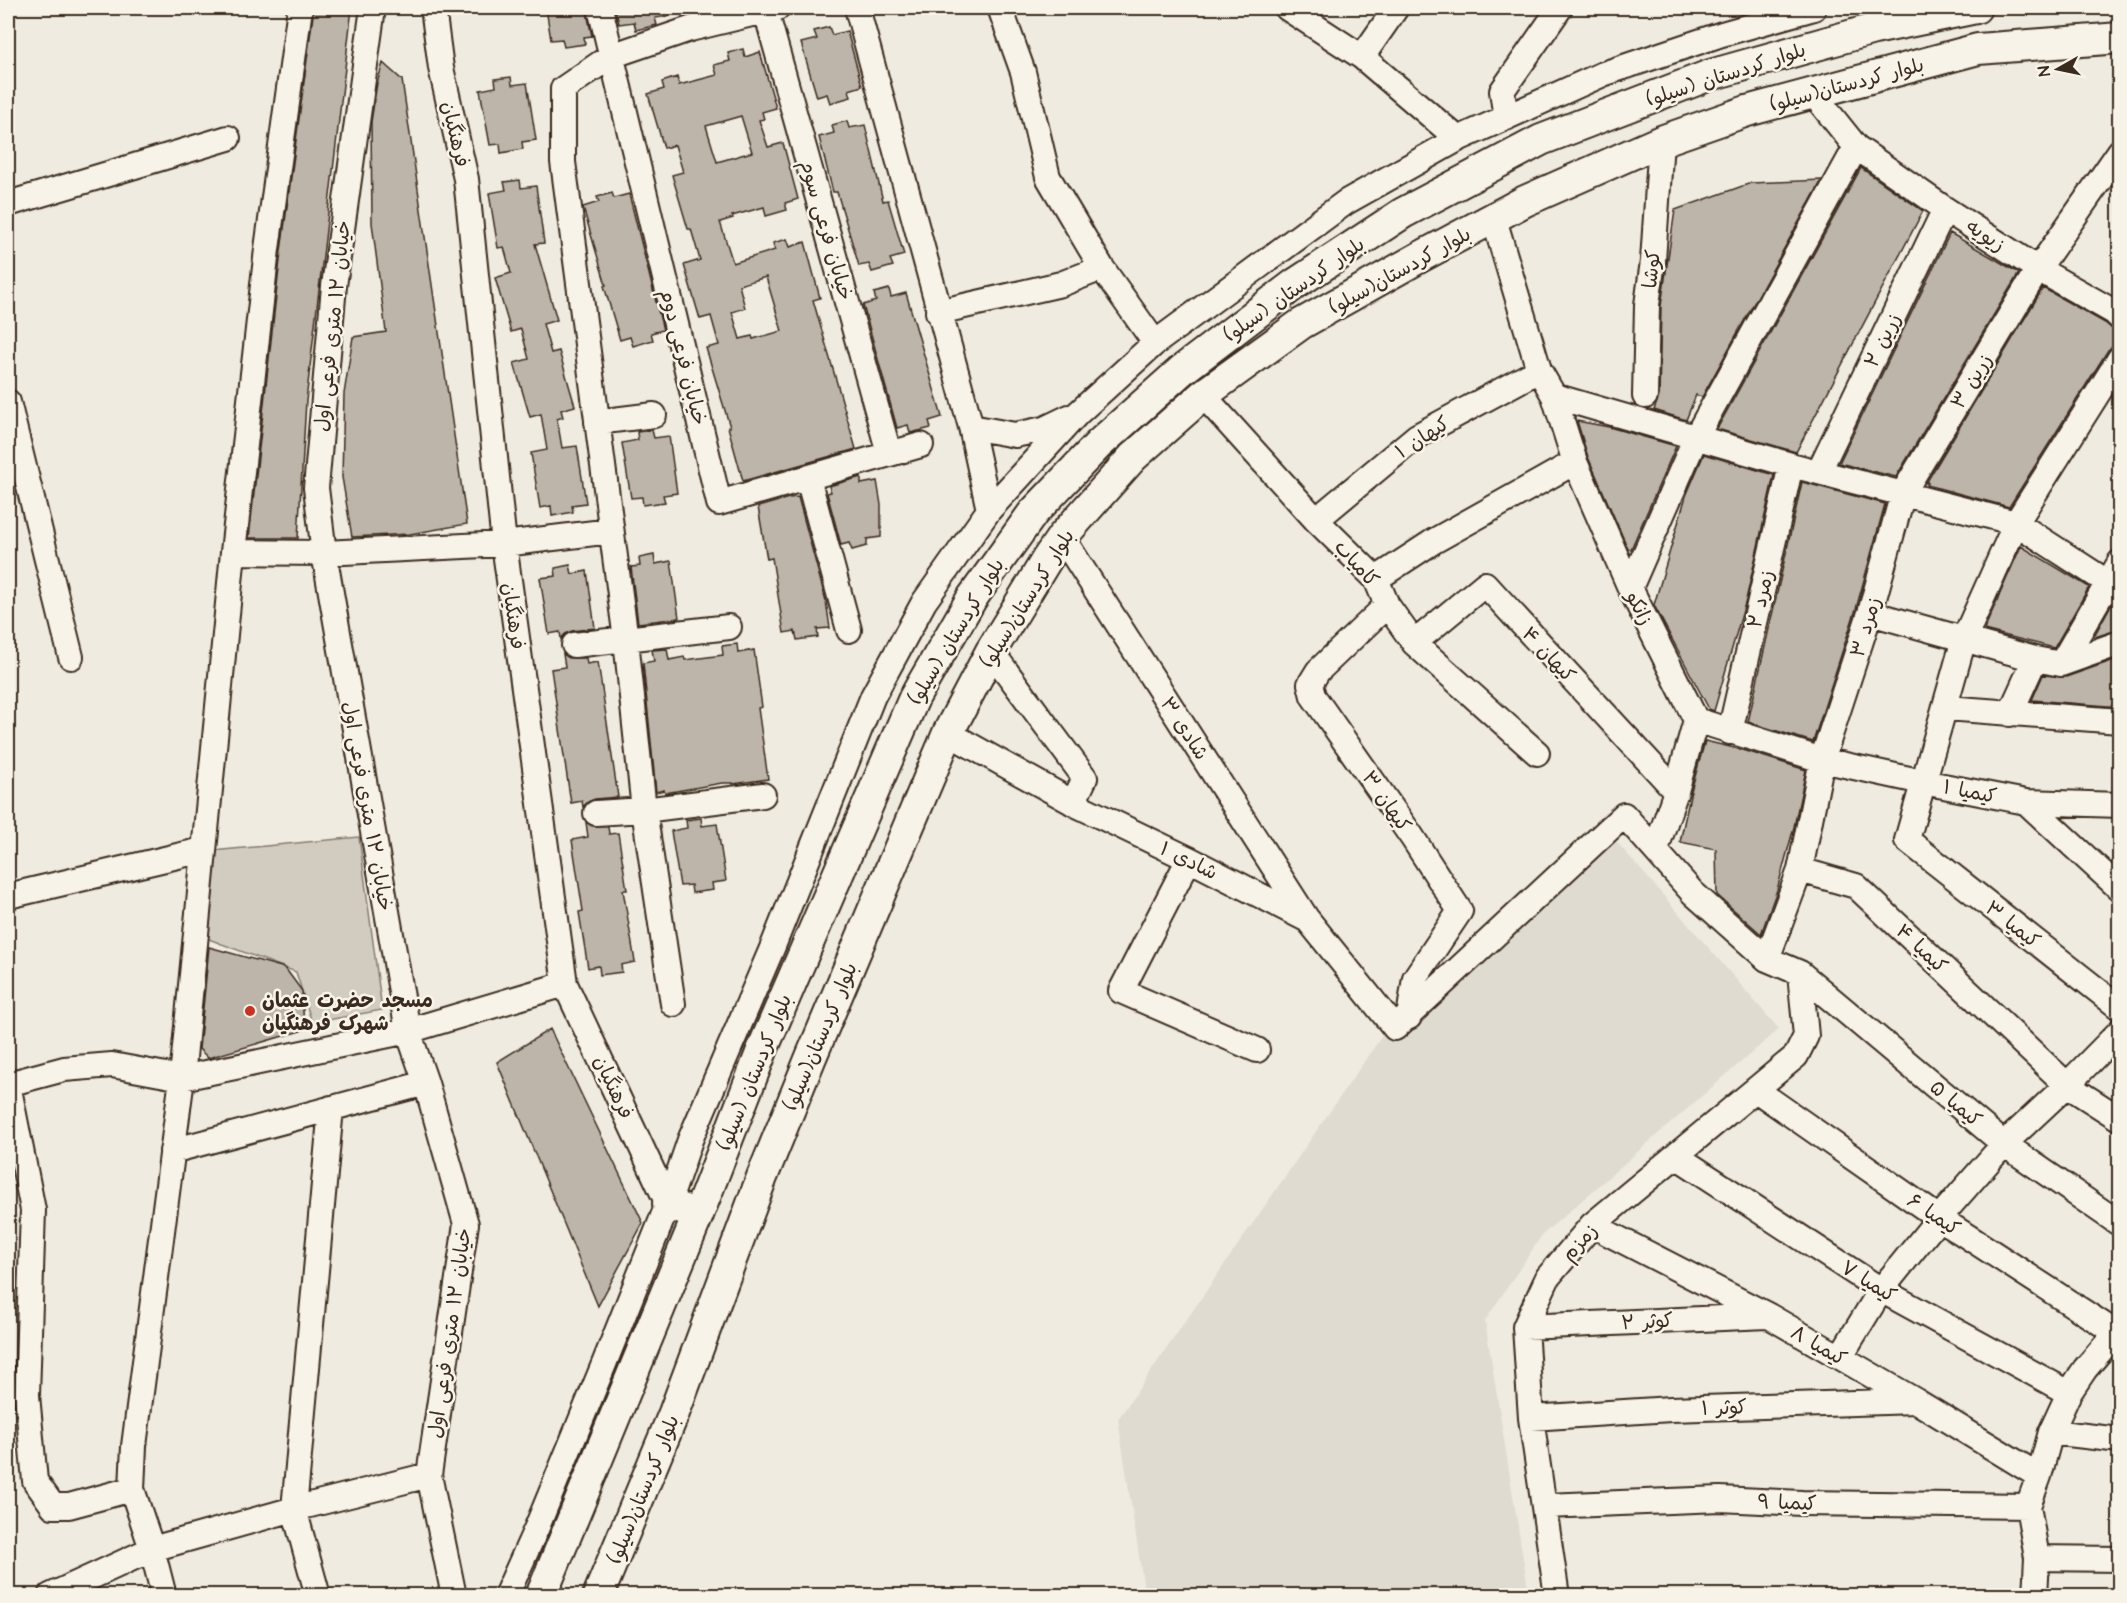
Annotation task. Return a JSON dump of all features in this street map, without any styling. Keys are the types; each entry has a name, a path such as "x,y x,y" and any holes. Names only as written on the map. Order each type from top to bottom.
{"main road":[{"name":"بلوار کردستان (سیلو)","path":"541,1596 698,1215 763,1048 914,698 972,598 1033,513 1098,444 1182,370 1295,284 1403,213 1540,140 1710,75 1874,30 1976,8"},
{"name":"بلوار کردستان(سیلو)","path":"598,1596 674,1413 762,1177 948,734 991,651 1062,537 1133,457 1203,395 1301,324 1525,201 1661,141 1747,111 1812,92 1978,49 2120,39"},
{"path":"763,1048 811,1057"},
{"path":"668,1204 698,1215"}],"street":[{"path":"164,1596 132,1489 134,1446 182,1078 233,552 267,249 300,8"},
{"name":"خیابان ۱۲ متری فرعی اول","path":"373,8 334,286 316,488 324,553 408,1031 426,1083 466,1224 429,1475 454,1596"},
{"name":"فرهنگیان","path":"433,8 441,69 466,178 504,544 565,984 668,1204"},
{"name":"خیابان فرعی دوم","path":"600,8 719,503 921,445"},
{"path":"857,8 970,427 989,510"},
{"path":"1000,8 1023,72 1048,177 1102,268 1155,343"},
{"path":"1287,8 1362,57 1458,139"},
{"path":"1362,57 1396,8"},
{"path":"1506,118 1502,91 1560,8"},
{"path":"506,1596 541,1517 668,1204 690,1140 773,946 873,696 924,602 989,510 1077,414 1155,343 1346,202 1458,139 1603,74 1750,16 1814,8"},
{"path":"673,1004 644,810 626,640 563,162 563,89 611,56 687,18 769,9"},
{"name":"خیابان فرعی سوم","path":"769,9 889,453"},
{"name":"زیویه","path":"1812,92 1856,147 2038,269 2118,312"},
{"path":"8,204 228,138"},
{"name":"کوشا","path":"1644,396 1647,305 1653,261 1661,141"},
{"path":"1630,588 1695,436 1856,147"},
{"name":"زرین ۳","path":"1903,494 2038,269 2120,151"},
{"name":"زرین ۲","path":"1818,471 1944,208"},
{"name":"زانکو","path":"1494,219 1539,370 1554,396 1575,462 1630,588 1695,720"},
{"path":"938,312 1061,284 1102,268"},
{"path":"1923,782 1964,639 2016,523 2120,358"},
{"name":"کیهان ۱","path":"1316,520 1417,436 1539,370"},
{"name":"کامیاب","path":"1203,395 1316,520 1376,579 1387,605 1414,643 1537,753"},
{"path":"1554,396 1791,465 2016,523 2113,588"},
{"path":"8,402 13,448 71,657"},
{"path":"970,427 1015,435 1044,429 1077,414"},
{"path":"597,422 654,415"},
{"path":"1376,579 1434,542 1575,462"},
{"name":"زمرد ۲","path":"1730,732 1791,465"},
{"path":"808,478 849,630"},
{"name":"زمرد ۳","path":"1822,760 1870,613 1903,494"},
{"path":"233,552 324,553 504,544 612,531"},
{"name":"شادی ۳","path":"1062,537 1308,920"},
{"path":"2061,663 2113,588 2120,562"},
{"name":"کیهان ۴","path":"1414,643 1485,584 1676,791"},
{"name":"کیهان ۳","path":"1387,605 1318,671 1310,684 1313,696 1412,837 1460,911 1414,978 1402,1022"},
{"path":"1870,613 2035,659 2061,663 2120,644"},
{"path":"574,645 729,627"},
{"path":"991,651 1085,778 1074,803"},
{"path":"2010,714 2035,659"},
{"path":"1946,708 2120,721"},
{"path":"1656,849 1676,791 1695,720 1822,760 1800,870 1767,959"},
{"name":"شادی ۱","path":"948,734 1074,803 1308,920 1402,1022"},
{"name":"کیمیا ۱","path":"1822,760 2026,802 2120,805"},
{"name":"کیمیا ۳","path":"1923,782 1907,840 2120,1008"},
{"path":"596,813 644,810 763,795"},
{"path":"2026,802 2120,889"},
{"path":"1402,1022 1624,815 1693,893 1767,959 1800,973"},
{"path":"8,896 203,850"},
{"path":"1189,859 1121,991 1257,1050"},
{"name":"کیمیا ۴","path":"1800,870 1856,886 2067,1085 2120,1119"},
{"name":"زمزم","path":"1557,1596 1531,1418 1525,1327 1548,1277 1592,1225 1797,1056 1806,1036 1800,973"},
{"name":"کیمیا ۵","path":"1800,973 2004,1144 2120,1224"},
{"path":"132,1489 69,1506 53,1506 35,1481 27,1395 33,1210 8,1084 64,1069 112,1065 182,1078 408,1031 565,984"},
{"path":"1840,1357 1881,1290 1939,1218 2004,1144 2120,1031"},
{"path":"172,1151 426,1083"},
{"name":"کیمیا ۶","path":"1756,1089 1939,1218 2118,1332"},
{"path":"318,1596 294,1509 331,1108"},
{"name":"کیمیا ۷","path":"1676,1156 1881,1290 2069,1393"},
{"name":"کیمیا ۸","path":"1592,1225 1769,1316 1916,1401 2039,1476"},
{"name":"کوثر ۲","path":"1525,1327 1769,1316"},
{"path":"2035,1596 2037,1558 2028,1506 2051,1432 2069,1393 2085,1369 2118,1332"},
{"name":"کوثر ۱","path":"1531,1418 1671,1409 1916,1401"},
{"path":"2051,1432 2120,1440"},
{"path":"50,1596 152,1550 294,1509 429,1475"},
{"name":"کیمیا ۹","path":"1545,1506 1720,1499 1802,1503 2028,1506"},
{"path":"2037,1558 2120,1559"}],"shaded area":[{"path":"359,837 382,1010 312,1023 296,972 206,938 212,851"},
{"path":"1616,841 1779,1029 1542,1235 1485,1321 1529,1595 1145,1595 1118,1419 1386,1030"}],"building":[{"path":"314,8 352,8 306,401 298,538 249,538 281,251"},
{"path":"546,8 586,8 592,36 584,37 585,44 564,47 562,39 551,40"},
{"path":"615,8 668,8 669,16 655,18 657,25 636,30 634,22 619,24"},
{"path":"829,27 832,35 847,31 862,86 849,90 851,97 830,103 827,94 817,97 801,43 817,39 814,31"},
{"path":"743,49 745,57 760,52 776,108 762,112 764,119 759,120 768,147 783,143 798,199 785,203 787,210 766,216 764,207 732,216 733,218 720,222 733,263 775,250 773,243 787,239 790,247 805,242 820,298 813,300 856,449 743,481 728,427 730,427 706,348 719,345 711,316 700,319 684,265 700,260 672,175 683,172 675,145 664,148 648,94 664,89 662,82 677,77 679,85 717,75 714,65 730,61 728,53","holes":["741,116 752,152 717,162 706,126","766,277 782,331 753,339 752,336 740,339 732,312 745,308 739,285"]},
{"path":"383,63 402,80 467,524 410,534 352,537 342,477 344,394 353,337 386,332 372,223 371,122 377,83"},
{"path":"511,77 512,85 527,83 536,140 522,142 523,149 501,153 500,144 490,145 480,90 496,87 495,79"},
{"path":"847,121 849,128 865,125 883,201 888,200 904,255 890,259 893,266 872,272 869,264 859,266 837,192 833,192 819,137 834,133 832,125"},
{"path":"1861,168 1923,211 1796,452 1717,429"},
{"path":"520,180 521,188 536,186 544,243 535,244 557,320 543,324 551,353 559,351 575,406 561,410 563,417 557,419 562,448 577,446 586,503 572,505 573,512 552,516 551,506 540,508 531,453 547,450 541,414 530,417 514,363 529,359 521,329 511,332 495,278 511,273 504,247 498,248 489,193 506,190 504,182"},
{"path":"1822,180 1702,397 1696,395 1686,420 1654,410 1659,396 1661,306 1675,210 1751,183"},
{"path":"612,193 614,198 629,194 663,330 651,333 653,340 633,346 630,337 620,340 583,207 599,202 597,197"},
{"path":"1950,233 2019,273 1896,477 1839,463"},
{"path":"2043,288 2105,323 2116,332 2120,332 2120,337 2108,350 2009,507 1927,485 1926,483"},
{"path":"889,289 891,297 906,293 942,417 929,421 931,428 910,433 908,425 897,428 863,305 876,301 874,293"},
{"path":"1577,421 1609,427 1676,446 1631,549 1628,549 1588,457"},
{"path":"652,430 654,438 669,436 677,493 663,495 665,502 643,505 642,497 631,498 622,443 638,440 637,432"},
{"path":"1704,454 1774,475 1746,600 1714,711 1709,709 1654,605 1686,496"},
{"path":"861,477 861,484 877,481 881,505 881,537 867,539 867,546 852,550 849,543 841,545 827,493 831,492 829,486"},
{"path":"1802,482 1885,504 1856,609 1813,742 1748,722"},
{"path":"798,497 826,601 830,628 817,629 818,637 797,640 795,631 784,633 772,558 767,559 758,507"},
{"path":"2021,546 2089,587 2054,648 1984,630"},
{"path":"654,555 655,564 671,561 679,618 638,623 631,567 640,566 639,558"},
{"path":"570,565 572,574 587,571 595,628 572,631 561,639 560,632 549,634 540,578 556,576 555,568"},
{"path":"2111,605 2120,608 2120,629 2095,637 2094,636"},
{"path":"737,644 738,653 754,650 762,707 758,708 768,779 733,784 722,783 665,793 664,790 656,792 643,663 654,661 652,650 667,649 669,660 684,657 685,660 723,655 722,646"},
{"path":"563,654 569,658 586,658 587,664 598,662 618,797 595,799 583,807 582,801 571,803 551,669 565,667"},
{"path":"2120,658 2120,707 2032,700 2043,675 2066,677"},
{"path":"1705,741 1743,750 1806,770 1777,890 1761,934 1717,895 1716,849 1680,842"},
{"path":"701,818 702,826 717,824 726,881 712,883 713,890 692,893 691,885 680,886 671,831 687,828 686,820"},
{"path":"586,822 596,827 608,827 609,834 618,833 627,890 623,890 635,962 621,965 622,972 600,975 599,966 588,968 579,912 583,911 572,840 588,837"},
{"name":"مسجد حضرت عثمان شهرک فرهنگیان","path":"209,947 285,968 302,991 304,1030 208,1058 199,1049"},
{"path":"550,1029 643,1223 598,1306 497,1062"}],"place":[{"name":"مسجد حضرت عثمان شهرک فرهنگیان","path":"250,1011"}]}
